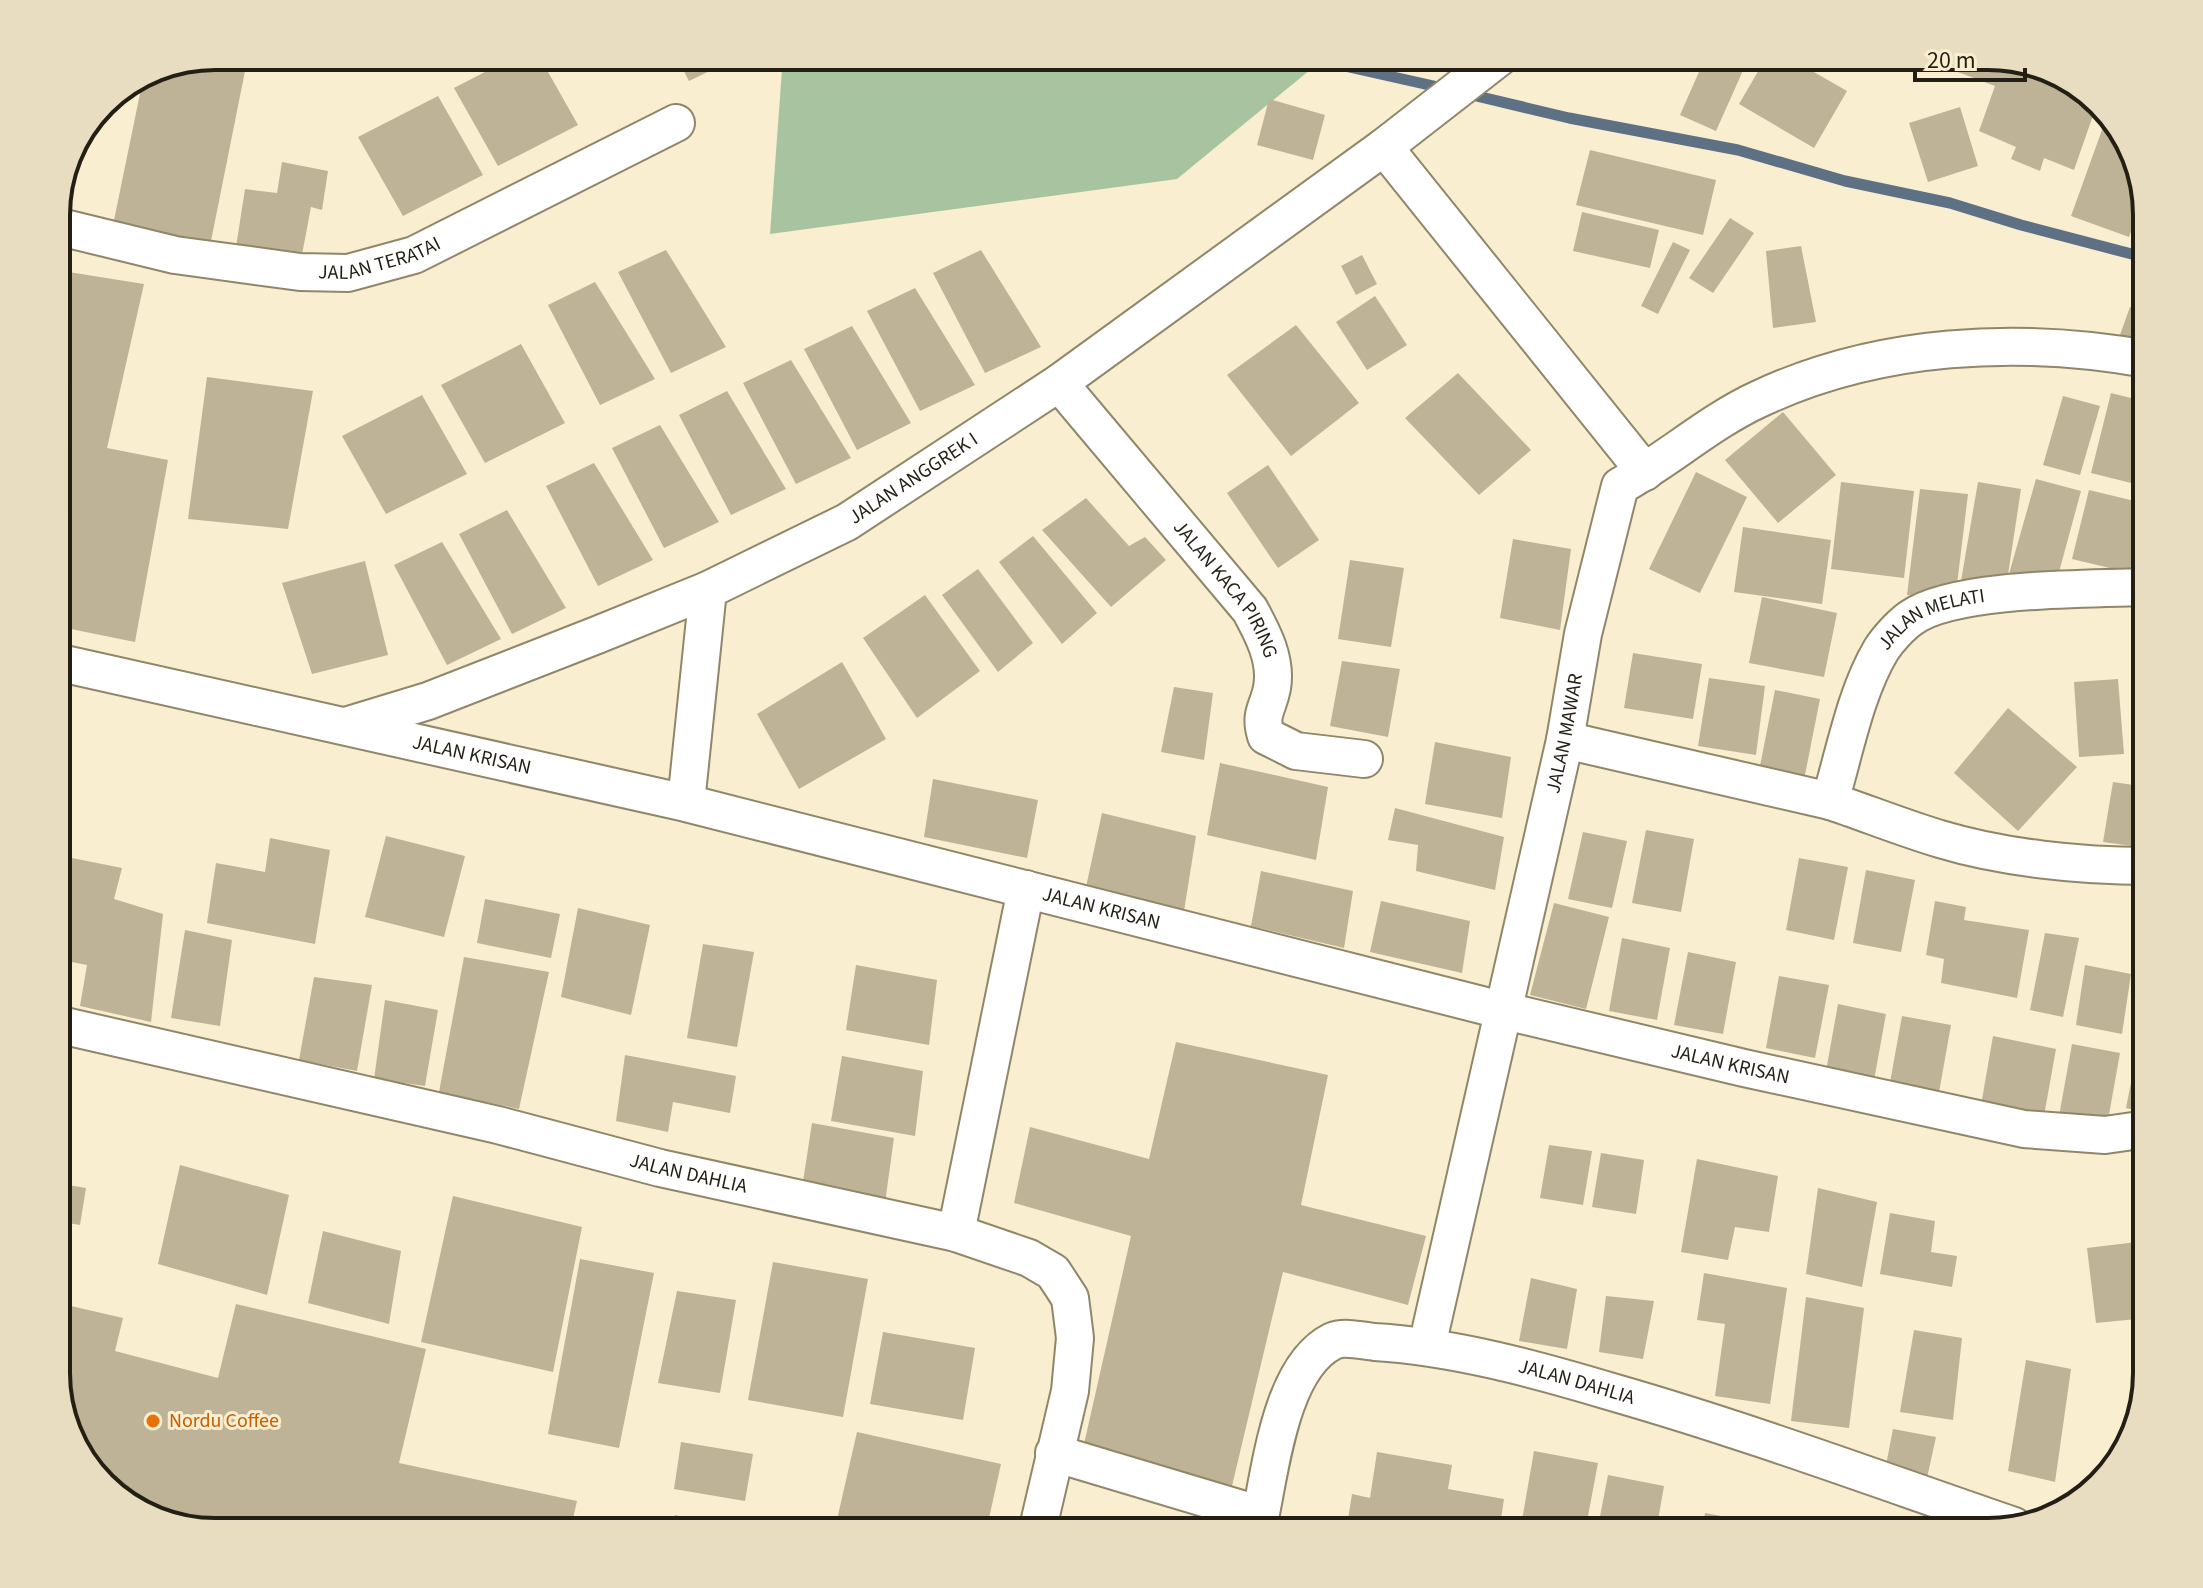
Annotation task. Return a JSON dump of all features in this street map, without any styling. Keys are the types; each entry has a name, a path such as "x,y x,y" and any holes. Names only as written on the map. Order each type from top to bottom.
{"street":[{"name":"JALAN ANGGREK I","path":"345,726 428,701 708,590 847,522 1059,383 1384,147 1483,70"},
{"name":"JALAN TERATAI","path":"70,229 175,255 300,272 348,273 414,255 676,123"},
{"path":"1384,147 1645,472"},
{"name":"JALAN MAWAR","path":"1427,1346 1501,1010 1565,740 1583,634 1620,486 1645,472 1716,421 1760,398 1847,368 1925,350 2059,348 2133,357"},
{"name":"JALAN KACA PIRING","path":"1059,383 1250,610 1266,638 1272,666 1272,688 1261,720 1266,736 1296,751 1364,759"},
{"name":"JALAN MELATI","path":"1830,801 1864,685 1883,647 1911,617 1948,603 2006,593 2133,588"},
{"path":"686,803 708,590"},
{"name":"JALAN KRISAN","path":"70,665 686,803 1501,1010 2024,1129 2105,1135 2133,1131"},
{"path":"1565,740 1830,801 1957,843 2019,855 2133,866"},
{"path":"956,1233 1026,889"},
{"name":"JALAN DAHLIA","path":"70,1027 498,1125 660,1168 956,1233 1029,1258 1053,1272 1070,1298 1074,1312 1070,1391 1040,1518"},
{"name":"JALAN DAHLIA","path":"1260,1518 1281,1427 1295,1383 1312,1356 1336,1339 1427,1346 1570,1379 1692,1415 1990,1518"},
{"path":"1054,1453 1244,1518"}],"green space":[{"path":"782,70 1310,70 1177,179 770,234"}],"building":[{"path":"245,70 210,246 112,230 141,90 168,78 196,71"},
{"path":"489,70 547,70 578,125 498,166 454,88"},
{"path":"683,70 712,70 689,81"},
{"path":"1700,70 1743,70 1716,131 1680,115"},
{"path":"1759,70 1810,70 1847,91 1814,148 1739,104"},
{"path":"1988,70 2026,75 2061,89 2084,106 2093,115 2074,170 2044,158 2040,171 2011,159 2016,147 1979,131 1995,86 1958,72"},
{"path":"438,96 483,175 403,216 358,137"},
{"path":"1269,99 1325,115 1313,160 1257,145"},
{"path":"1960,107 1978,166 1928,182 1909,123"},
{"path":"2103,127 2118,151 2130,187 2133,226 2129,237 2071,216"},
{"path":"1590,150 1716,180 1703,235 1576,205"},
{"path":"282,162 328,171 322,210 311,207 301,260 236,247 245,189 277,193"},
{"path":"1582,212 1659,230 1650,268 1573,251"},
{"path":"1730,218 1754,233 1713,293 1689,278"},
{"path":"1673,242 1690,250 1658,314 1641,306"},
{"path":"1801,246 1816,322 1773,328 1766,251"},
{"path":"666,250 726,347 671,373 618,272"},
{"path":"981,250 1041,347 985,373 933,273"},
{"path":"1362,255 1377,284 1356,295 1341,266"},
{"path":"70,272 144,284 107,448 168,460 135,642 70,629"},
{"path":"595,282 655,379 600,405 548,305"},
{"path":"915,288 975,385 920,411 867,311"},
{"path":"1375,296 1407,345 1367,370 1336,322"},
{"path":"2130,307 2133,308 2133,345 2116,346"},
{"path":"1296,325 1359,403 1291,456 1227,375"},
{"path":"852,326 911,423 857,450 804,349"},
{"path":"521,344 565,423 485,463 441,385"},
{"path":"791,360 851,458 796,484 743,383"},
{"path":"1458,373 1531,450 1479,495 1405,418"},
{"path":"207,377 313,391 288,529 188,519"},
{"path":"727,391 786,489 731,515 679,415"},
{"path":"2111,393 2133,398 2133,484 2091,473"},
{"path":"422,395 467,474 386,514 342,436"},
{"path":"2063,396 2100,406 2080,475 2043,465"},
{"path":"1783,412 1836,475 1778,523 1725,460"},
{"path":"660,425 719,522 664,548 612,448"},
{"path":"594,463 653,560 598,586 546,486"},
{"path":"1268,465 1319,540 1278,568 1227,493"},
{"path":"1696,472 1747,497 1700,593 1649,569"},
{"path":"2036,479 2081,491 2055,587 2009,574"},
{"path":"1841,482 1914,491 1904,578 1831,569"},
{"path":"1978,482 2021,489 2006,588 1961,581"},
{"path":"1920,489 1968,494 1955,601 1907,595"},
{"path":"2089,490 2133,501 2133,574 2072,559"},
{"path":"1086,498 1129,546 1145,537 1166,560 1111,607 1042,530"},
{"path":"507,510 566,608 512,634 459,534"},
{"path":"1743,527 1831,540 1822,604 1734,592"},
{"path":"1033,536 1097,613 1062,644 999,562"},
{"path":"1513,539 1571,549 1560,630 1500,618"},
{"path":"442,542 501,639 447,665 394,565"},
{"path":"1350,560 1404,568 1391,647 1338,639"},
{"path":"365,561 388,655 312,674 282,583"},
{"path":"978,569 1033,643 998,672 942,595"},
{"path":"925,595 980,671 917,718 863,638"},
{"path":"1762,597 1837,613 1824,677 1749,663"},
{"path":"1633,653 1702,664 1693,719 1624,708"},
{"path":"1342,661 1400,669 1388,737 1330,726"},
{"path":"842,662 886,739 799,789 757,714"},
{"path":"1709,678 1765,686 1756,755 1698,746"},
{"path":"2118,679 2124,754 2079,757 2074,682"},
{"path":"1174,687 1213,693 1204,760 1161,752"},
{"path":"1775,690 1820,699 1803,785 1758,776"},
{"path":"2008,708 2077,767 2018,831 1954,773"},
{"path":"1435,742 1511,757 1502,818 1425,804"},
{"path":"1220,763 1328,787 1316,860 1207,835"},
{"path":"933,779 1038,800 1027,858 924,837"},
{"path":"2113,782 2133,785 2133,846 2103,842"},
{"path":"1395,808 1504,837 1495,890 1416,871 1418,845 1388,840"},
{"path":"1102,813 1196,836 1184,911 1086,887"},
{"path":"1646,830 1694,839 1681,912 1632,903"},
{"path":"1583,832 1627,841 1612,908 1568,899"},
{"path":"386,836 465,856 444,937 365,917"},
{"path":"270,838 330,850 315,944 207,923 216,863 265,872"},
{"path":"70,858 122,868 114,899 163,914 151,1022 80,1006 87,965 70,962"},
{"path":"1799,858 1848,867 1834,940 1786,930"},
{"path":"1866,870 1915,880 1901,952 1853,943"},
{"path":"1261,871 1353,891 1344,948 1251,926"},
{"path":"485,899 560,914 551,958 477,943"},
{"path":"1381,901 1470,921 1462,973 1370,952"},
{"path":"1935,901 1966,907 1964,920 2029,930 2017,998 1941,983 1944,959 1926,955"},
{"path":"1554,903 1609,917 1586,1009 1530,995"},
{"path":"578,908 650,925 631,1015 561,997"},
{"path":"185,930 232,940 220,1026 171,1018"},
{"path":"2045,933 2079,938 2063,1017 2030,1010"},
{"path":"1622,938 1670,948 1657,1020 1609,1011"},
{"path":"703,944 754,952 737,1047 687,1038"},
{"path":"1688,952 1736,962 1723,1034 1674,1025"},
{"path":"464,957 549,972 519,1109 439,1092"},
{"path":"856,965 937,980 929,1045 846,1030"},
{"path":"2085,965 2131,974 2122,1034 2076,1025"},
{"path":"1779,976 1829,985 1815,1058 1766,1048"},
{"path":"314,977 372,985 357,1071 299,1060"},
{"path":"385,1000 438,1010 425,1086 374,1079"},
{"path":"1838,1004 1886,1014 1873,1086 1825,1077"},
{"path":"1902,1016 1951,1025 1938,1098 1889,1088"},
{"path":"1993,1036 2056,1049 2042,1127 1979,1117"},
{"path":"1176,1042 1328,1075 1301,1205 1426,1236 1408,1305 1283,1272 1231,1490 1082,1453 1131,1236 1014,1203 1030,1127 1149,1159"},
{"path":"2072,1044 2120,1053 2107,1126 2059,1116"},
{"path":"625,1055 736,1076 730,1113 673,1102 668,1132 616,1121"},
{"path":"842,1056 923,1071 915,1136 831,1121"},
{"path":"2133,1072 2133,1110 2126,1108"},
{"path":"812,1123 894,1138 885,1203 802,1188"},
{"path":"1549,1145 1592,1151 1583,1205 1540,1198"},
{"path":"1601,1153 1644,1160 1636,1214 1592,1207"},
{"path":"1697,1159 1778,1176 1769,1232 1735,1227 1728,1260 1681,1252"},
{"path":"180,1165 289,1195 267,1295 158,1264"},
{"path":"70,1185 86,1188 80,1225 70,1223"},
{"path":"1818,1188 1877,1202 1862,1287 1806,1274"},
{"path":"453,1196 582,1227 553,1372 421,1342"},
{"path":"1890,1213 1935,1221 1931,1252 1957,1256 1952,1287 1880,1274"},
{"path":"323,1231 401,1251 389,1324 308,1303"},
{"path":"2133,1242 2133,1319 2096,1323 2087,1248"},
{"path":"580,1259 654,1273 619,1448 548,1434"},
{"path":"773,1262 868,1279 843,1417 748,1400"},
{"path":"1704,1273 1787,1288 1770,1404 1715,1396 1725,1324 1697,1320"},
{"path":"1531,1278 1577,1289 1567,1349 1519,1341"},
{"path":"677,1291 736,1300 720,1393 658,1383"},
{"path":"1606,1296 1654,1301 1643,1359 1599,1352"},
{"path":"1806,1297 1864,1308 1849,1428 1791,1421"},
{"path":"236,1304 426,1349 399,1463 577,1501 573,1518 215,1518 177,1513 151,1503 112,1476 89,1446 81,1429 70,1383 71,1306 123,1318 115,1351 218,1378"},
{"path":"1914,1330 1962,1338 1953,1420 1900,1412"},
{"path":"883,1332 975,1348 963,1420 870,1404"},
{"path":"2026,1360 2071,1369 2055,1482 2008,1471"},
{"path":"1893,1429 1936,1437 1927,1478 1885,1470"},
{"path":"857,1432 1001,1464 989,1518 837,1518"},
{"path":"681,1442 753,1454 745,1501 674,1489"},
{"path":"1534,1451 1598,1463 1588,1518 1522,1518"},
{"path":"1377,1452 1452,1465 1448,1489 1504,1499 1501,1518 1348,1518 1352,1494 1370,1498"},
{"path":"1608,1475 1664,1486 1658,1518 1600,1518"},
{"path":"1705,1513 1732,1518 1704,1518"}],"waterway":[{"path":"1362,70 1447,89"},
{"path":"1464,93 1569,118 1738,150 1845,181 1950,203 2133,254"}],"place":[{"name":"Nordu Coffee","path":"153,1421"}]}
